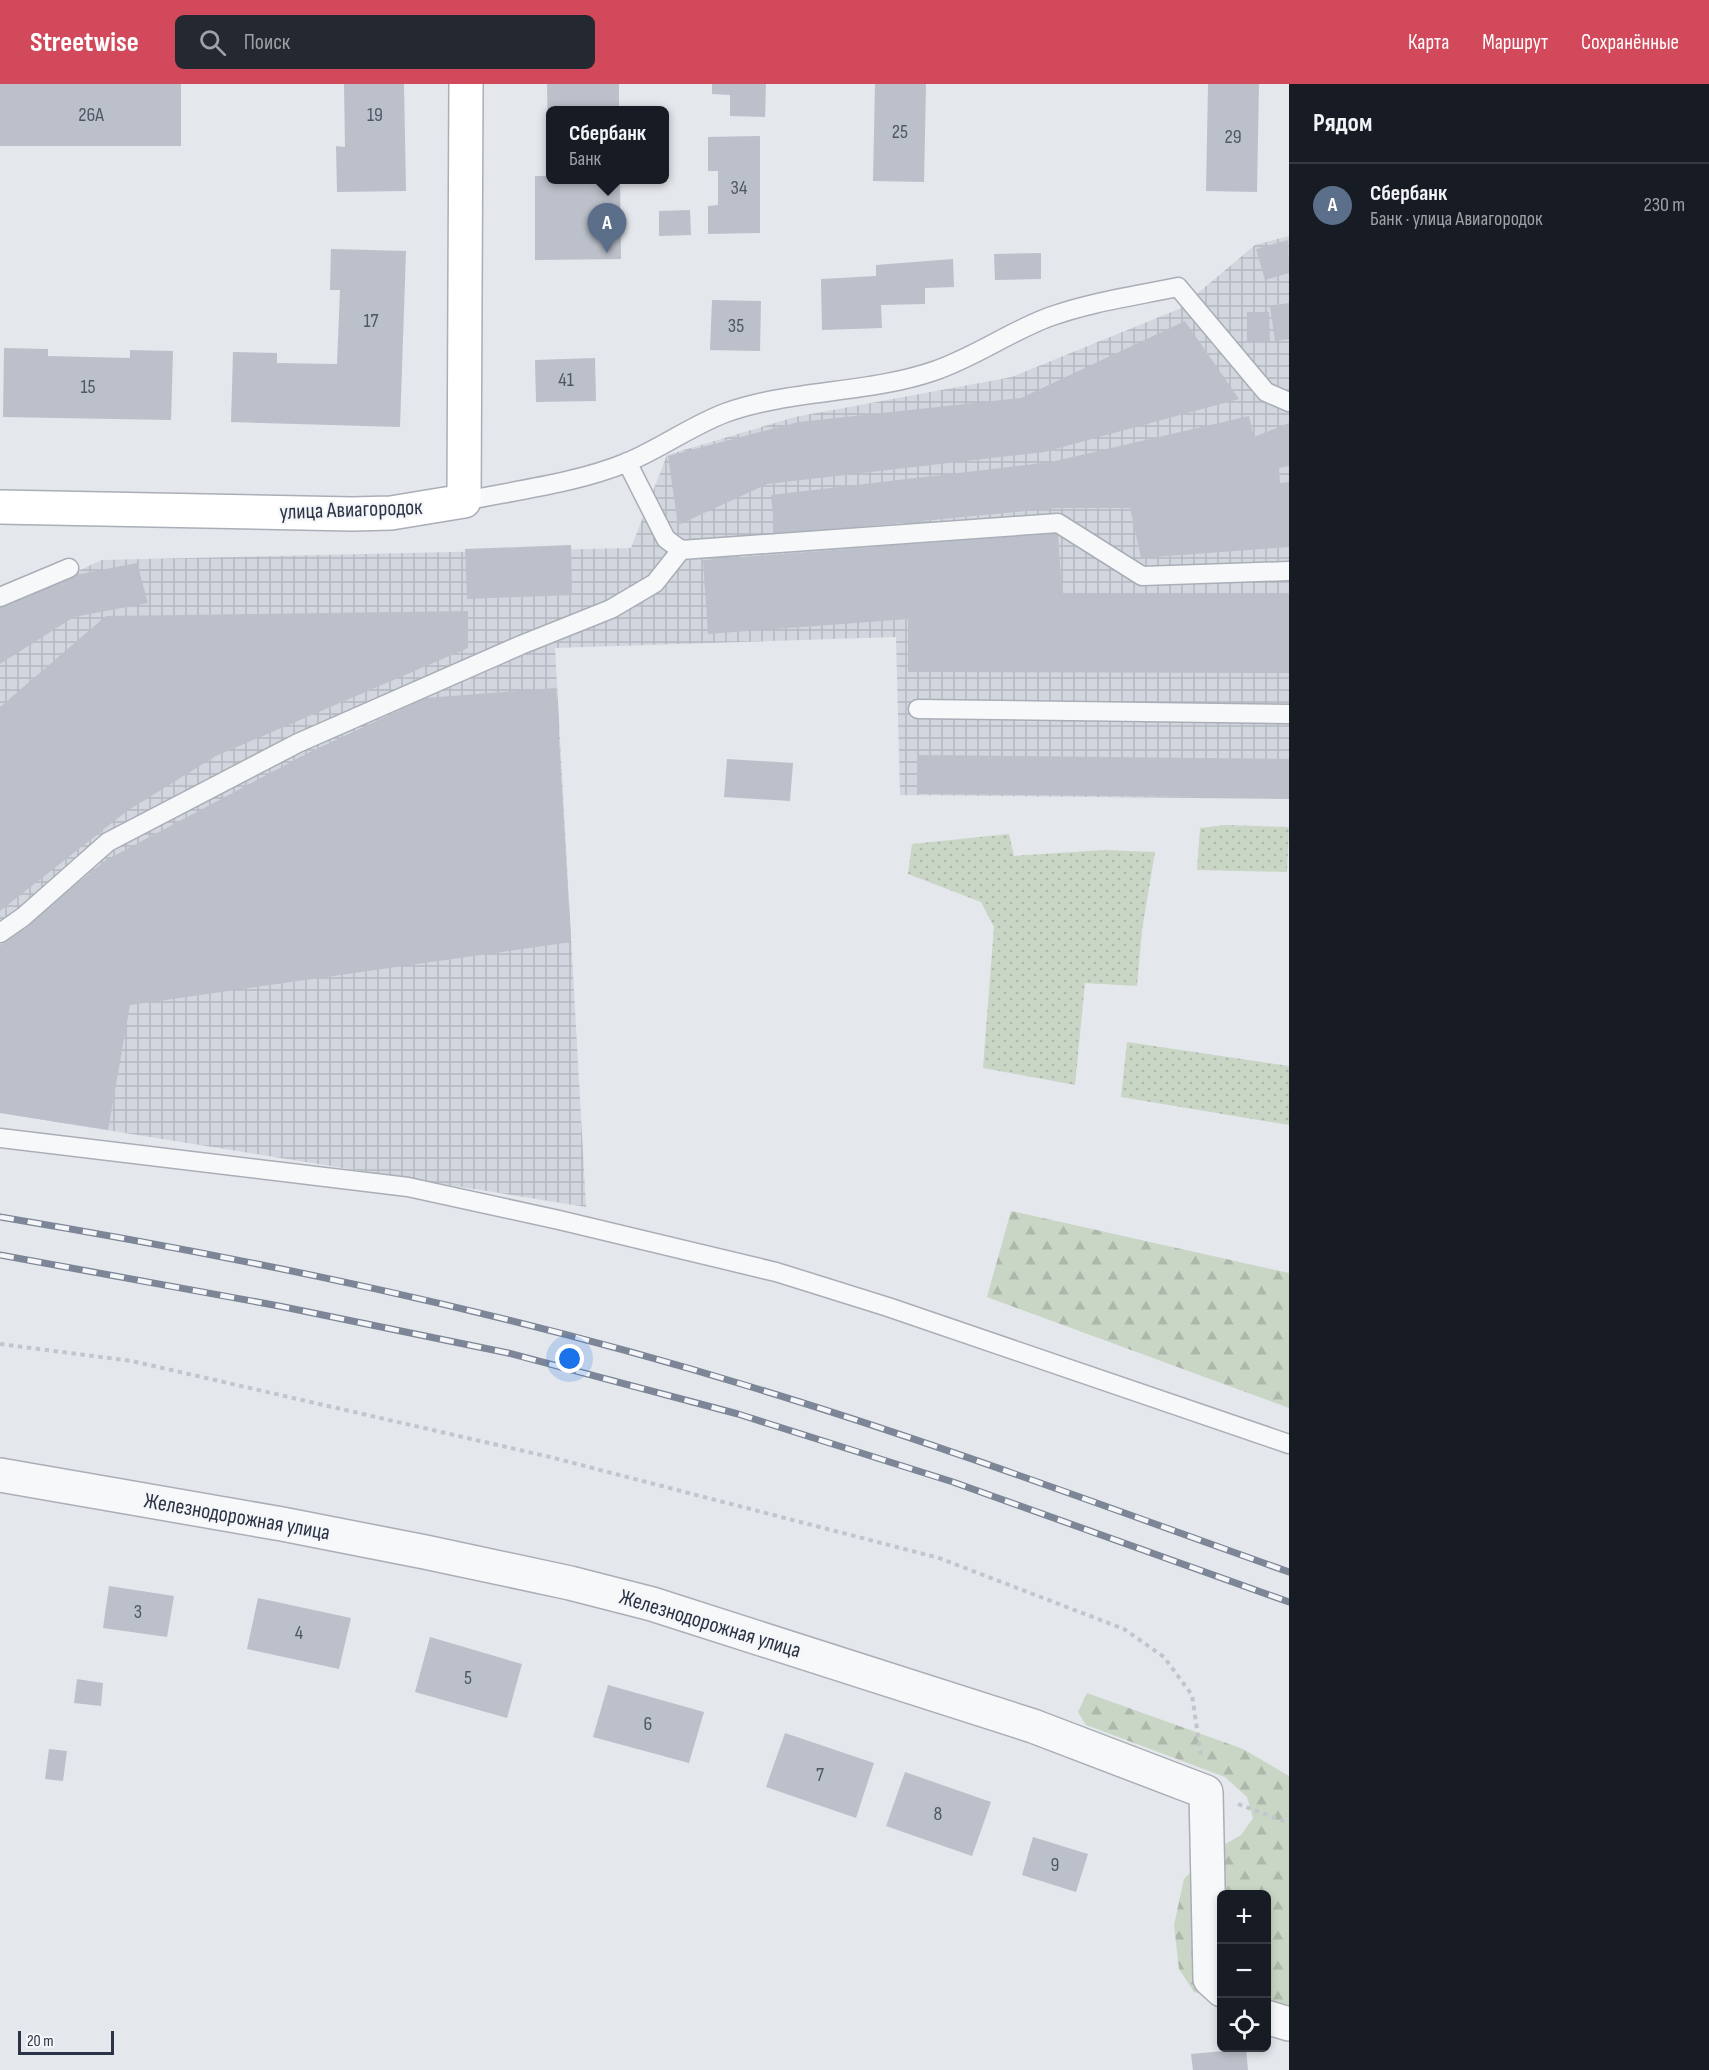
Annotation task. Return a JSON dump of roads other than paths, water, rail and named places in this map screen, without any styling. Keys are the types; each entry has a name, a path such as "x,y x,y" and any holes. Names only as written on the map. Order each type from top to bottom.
{"street":[{"path":"464,501 466,84"},
{"name":"улица Авиагородок","path":"0,507 352,514 391,513 464,501"},
{"name":"Железнодорожная улица","path":"0,1474 282,1524 558,1581 631,1599 1033,1726 1206,1792 1210,1979 1217,1986"},
{"path":"1271,2019 1289,2024"}],"lane":[{"path":"464,501 592,474 627,462 725,413 764,402 934,371 974,355 1012,332 1052,316 1178,287 1266,392 1289,402"},
{"path":"627,462 666,539 681,550 1058,523 1142,576 1289,571"},
{"path":"0,933 23,917 108,842 298,743 521,645 611,609 655,583 681,550"},
{"path":"0,597 69,568"},
{"path":"918,709 1289,714"},
{"path":"0,1138 408,1187 570,1222 776,1272 899,1311 1289,1444"}],"railway":[{"path":"0,1217 189,1251 377,1289 656,1359 884,1429 1289,1572"},
{"path":"0,1255 279,1306 508,1353 738,1414 953,1482 1289,1602"}],"place":[{"name":"Сбербанк","path":"607,253"}]}
